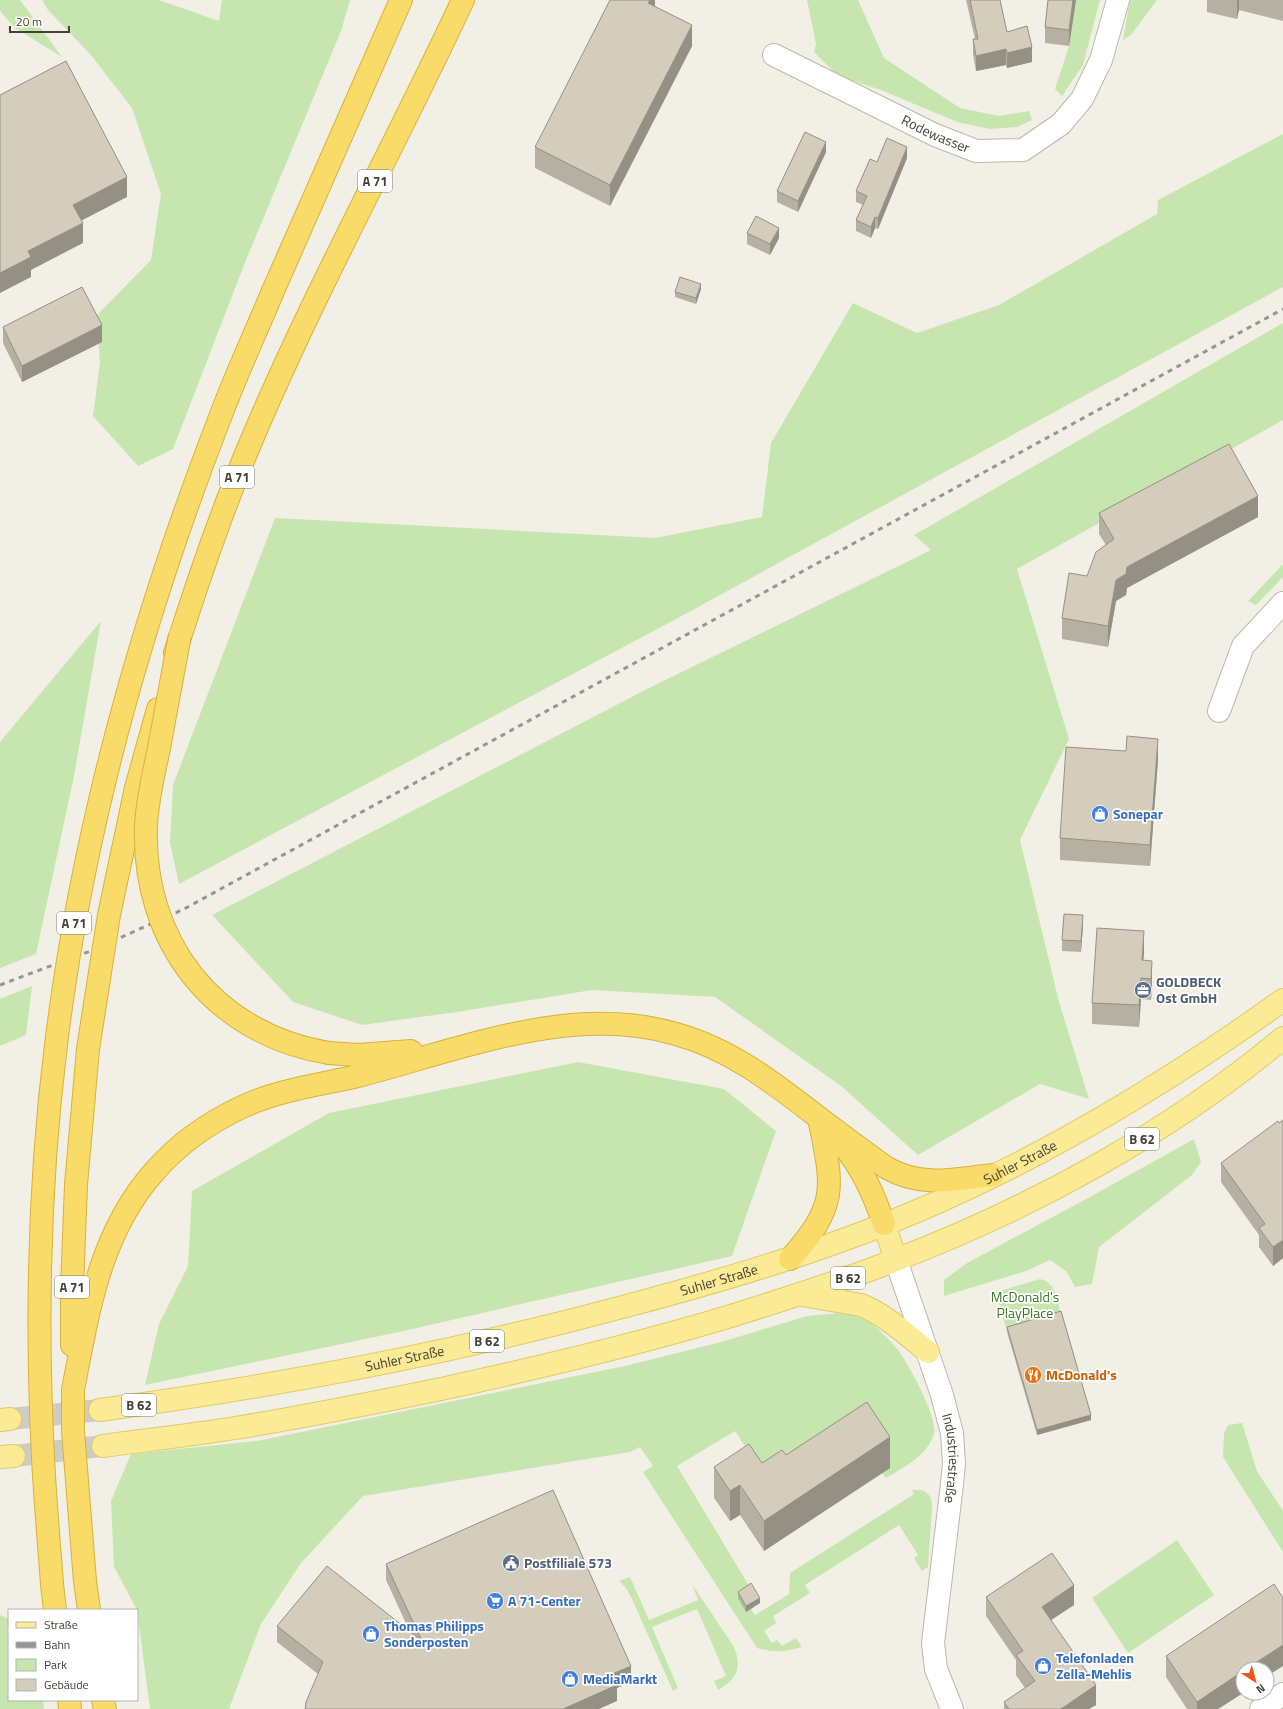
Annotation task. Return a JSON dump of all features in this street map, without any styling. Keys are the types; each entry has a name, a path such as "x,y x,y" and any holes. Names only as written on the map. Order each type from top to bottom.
{"highway":[{"name":"A 71","path":"55,1609 42,1458 39,1314 42,1198 56,1045 76,911 106,779 137,660 174,544 219,418 401,0"},
{"name":"A 71","path":"89,1609 85,1580 73,1431 72,1288 76,1185 88,1049 109,915 136,788 180,634 207,553 253,437 319,293 431,69 463,0"},
{"path":"180,634 151,788 146,824 147,861 156,908 172,946 201,986 219,1004 235,1016 267,1035 309,1050 358,1055 395,1053 472,1044 578,1024 630,1025 655,1028 700,1042 724,1052 782,1089 819,1118 900,1176 928,1182 993,1175"},
{"path":"73,1390 91,1302 103,1257 119,1221 153,1172 188,1139 227,1115 269,1097 472,1044"},
{"path":"819,1118 861,1170 872,1190 884,1224"},
{"path":"790,1259 816,1227 827,1201 829,1185 828,1165 819,1118"}],"main road":[{"name":"Suhler Straße","path":"100,1410 178,1400 410,1358 480,1343 687,1290 790,1259 938,1202 1062,1141 1108,1115 1194,1060 1283,1000"},
{"name":"B 62","path":"103,1446 235,1428 336,1411 479,1380 578,1358 673,1333 799,1295 896,1260 989,1221 1089,1170 1197,1103 1283,1038"},
{"path":"884,1224 896,1260"},
{"path":"799,1295 861,1305 869,1308 890,1322 928,1352"}],"street":[{"name":"Rodewasser","path":"774,55 935,135 976,151 1023,150 1061,124 1082,99 1100,60 1118,0"},
{"path":"1219,711 1243,646 1283,603"},
{"name":"Industriestraße","path":"896,1260 942,1395 952,1441 952,1484 933,1643 936,1669 952,1709"},
{"path":"1261,1709 1283,1694"}],"green space":[{"path":"0,0 20,0 62,57 15,28 0,11"},
{"path":"42,0 159,0 219,21 222,0 350,0 341,31 246,260 173,449 138,466 93,416 100,362 96,316 151,260 161,194 132,108 90,54 48,10"},
{"path":"807,0 858,0 884,58 960,108 999,116 1029,111 1032,120 1017,127 990,129 957,122 881,90 844,78 832,70 814,52 816,44"},
{"path":"1076,0 1100,0 1083,65 1062,96 1055,89 1069,46"},
{"path":"1130,0 1157,0 1131,35 1123,40"},
{"path":"1283,134 1283,287 678,618 179,884 170,843 173,785 275,518 655,538 762,517 771,443 853,303 917,333 999,305 1157,214 1158,200"},
{"path":"1283,323 1283,420 1017,569 1069,739 1020,840 1059,1002 1089,1099 1040,1084 918,1155 841,1086 715,997 592,990 457,1012 362,1025 293,1002 212,915 649,688 931,550 914,535"},
{"path":"1283,564 1283,577 1256,605 1248,601"},
{"path":"101,621 74,776 36,954 0,968 0,742"},
{"path":"32,986 26,1035 0,1046 0,999"},
{"path":"578,1062 724,1089 776,1131 732,1256 399,1332 145,1385 159,1324 188,1266 192,1191 329,1113"},
{"path":"1194,1139 1201,1162 1192,1175 1099,1247 1092,1284 1075,1287 1066,1271 1050,1260 1026,1271 944,1296 944,1280 967,1263"},
{"name":"McDonald's PlayPlace","path":"1040,1279 1046,1281 1056,1294 1061,1317 1007,1332 996,1292"},
{"path":"840,1313 854,1315 867,1320 883,1334 903,1357 921,1391 931,1416 934,1426 934,1433 931,1441 921,1454 908,1465 886,1478 882,1473 786,1486 753,1459 735,1431 677,1466 751,1589 746,1611 751,1609 755,1615 789,1594 790,1573 914,1494 912,1490 921,1490 928,1493 931,1499 932,1508 928,1567 922,1571 914,1558 918,1555 899,1525 805,1585 810,1593 773,1616 776,1623 764,1631 772,1643 777,1640 782,1646 796,1638 802,1647 780,1651 769,1651 757,1648 643,1472 653,1466 640,1447 630,1452 363,1496 301,1563 261,1624 229,1709 150,1709 138,1609 136,1609 114,1567 111,1501 131,1454 257,1441 625,1366 721,1342 807,1316"},
{"path":"1242,1423 1257,1471 1283,1511 1283,1552 1223,1457 1224,1433 1228,1425"},
{"path":"1177,1540 1214,1595 1128,1653 1092,1598"},
{"path":"630,1577 649,1620 698,1600 692,1584 734,1647 737,1655 738,1667 736,1673 729,1682 718,1690 714,1681 726,1676 697,1609 652,1627 678,1688 673,1691 632,1599 626,1588 619,1581"},
{"path":"0,1615 8,1619 8,1701 43,1701 44,1709 0,1709"}],"building":[{"path":"610,0 650,0 648,3 692,25 610,185 535,147"},
{"path":"970,0 1000,0 1007,32 1027,26 1032,47 1007,53 1006,49 976,56 973,39 978,39"},
{"path":"1048,0 1073,0 1069,30 1045,27"},
{"path":"66,61 127,177 73,205 83,223 28,251 31,257 0,273 0,95"},
{"path":"805,132 826,142 798,201 777,191"},
{"path":"887,138 907,147 878,218 875,217 871,227 856,220 867,196 856,191 870,159 877,162"},
{"path":"756,216 779,228 770,244 747,233"},
{"path":"680,277 701,284 696,298 675,292"},
{"path":"82,287 102,325 22,366 3,327"},
{"path":"1229,444 1258,496 1127,567 1126,574 1116,580 1108,626 1062,618 1069,573 1087,576 1096,552 1114,539 1099,513"},
{"path":"1127,736 1158,739 1150,845 1060,838 1066,747 1126,751"},
{"path":"1064,914 1083,915 1081,941 1062,940"},
{"path":"1097,928 1144,931 1142,960 1152,961 1151,979 1141,978 1139,1005 1092,1003"},
{"path":"1283,1120 1283,1240 1273,1247 1259,1228 1265,1224 1221,1163 1278,1121 1279,1123"},
{"path":"1061,1311 1091,1415 1037,1430 1007,1327"},
{"path":"867,1402 890,1437 764,1521 740,1485 730,1491 714,1467 749,1444 762,1463 782,1450 786,1455"},
{"name":"A 71-Center","path":"553,1490 631,1666 612,1674 617,1685 563,1709 305,1709 306,1702 323,1662 277,1626 327,1566 422,1641 386,1564"},
{"path":"1052,1553 1074,1585 1042,1607 1096,1685 1061,1709 1009,1709 1004,1702 1035,1681 1016,1655 1023,1651 986,1597"},
{"path":"751,1583 760,1598 746,1606 738,1592"},
{"path":"1274,1584 1283,1598 1283,1645 1258,1661 1235,1661 1235,1676 1197,1702 1166,1656"}],"tunnel":[{"path":"10,1419 100,1410"},
{"path":"14,1456 103,1446"}],"railway":[{"path":"0,985 93,950 184,909 1283,309"}],"place":[{"name":"Sonepar","path":"1100,814"},
{"name":"GOLDBECK Ost GmbH","path":"1143,990"},
{"name":"McDonald's","path":"1033,1375"},
{"name":"Postfiliale 573","path":"511,1563"},
{"name":"A 71-Center","path":"495,1601"},
{"name":"Thomas Philipps Sonderposten","path":"371,1634"},
{"name":"Telefonladen Zella-Mehlis","path":"1043,1666"},
{"name":"MediaMarkt","path":"570,1679"}]}
